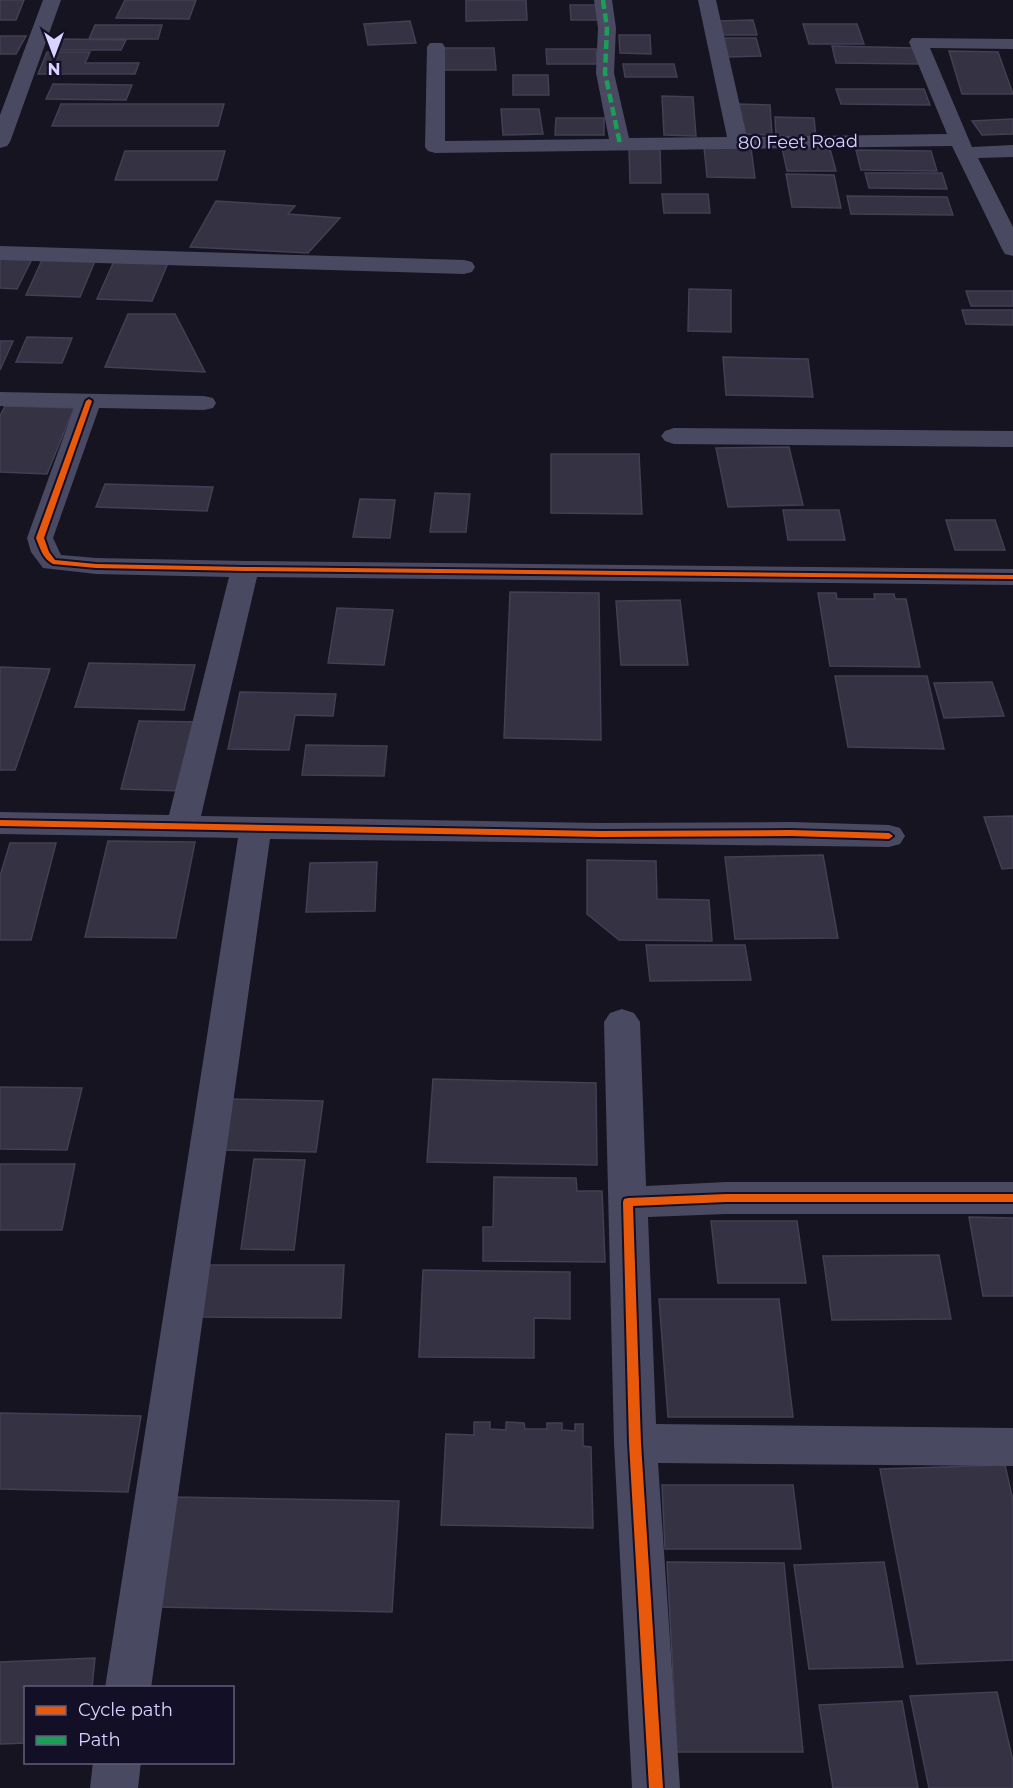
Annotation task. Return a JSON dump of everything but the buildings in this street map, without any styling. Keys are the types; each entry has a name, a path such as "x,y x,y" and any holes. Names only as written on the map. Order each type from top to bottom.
{"street":[{"path":"1,138 52,0"},
{"path":"603,0 607,28 605,73 620,144"},
{"path":"707,0 738,143"},
{"path":"1013,44 918,42 962,146 1013,249"},
{"name":"80 Feet Road","path":"436,47 435,147 738,143 962,146 1013,151"},
{"path":"990,202 1013,201"},
{"path":"0,253 464,267"},
{"path":"0,399 204,403"},
{"path":"89,401 40,538 45,552 53,562 96,566 245,569 1013,577"},
{"path":"674,436 1013,440"},
{"path":"183,826 245,569"},
{"path":"0,823 889,836"},
{"path":"128,1686 256,828"},
{"path":"622,1022 635,1443 656,1788"},
{"path":"628,1202 726,1198 1013,1198"},
{"path":"635,1443 1013,1447"},
{"path":"114,1788 117,1764"}],"marked path":[{"path":"603,0 607,28 605,73 620,144"}],"cycle path":[{"path":"89,401 40,538 45,552 53,562 96,566 245,569 1013,577"},
{"path":"0,823 600,834 791,833 889,836"},
{"path":"656,1788 635,1443 628,1202 726,1198 1013,1198"}]}
